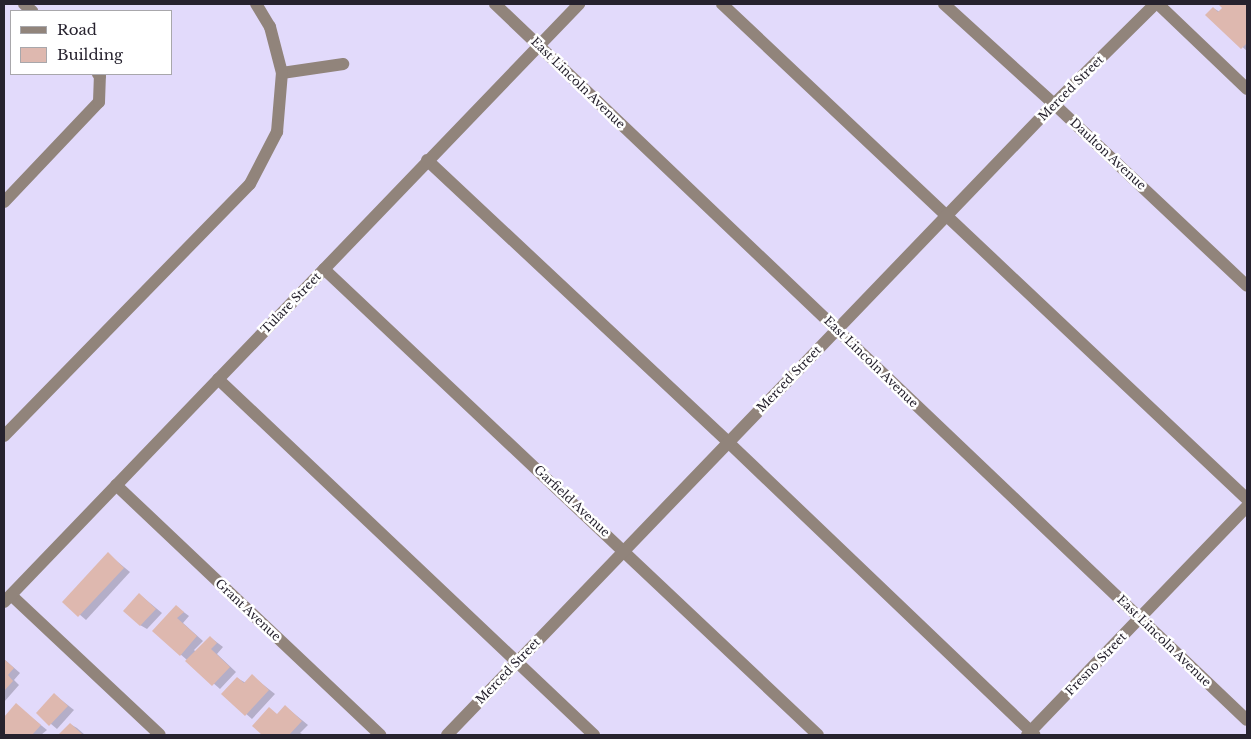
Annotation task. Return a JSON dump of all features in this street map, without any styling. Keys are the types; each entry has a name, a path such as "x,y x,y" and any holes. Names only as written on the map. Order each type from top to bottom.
{"street":[{"path":"4,436 250,184 276,132 282,73 270,26 256,4"},
{"name":"East Lincoln Avenue","path":"495,4 1247,720"},
{"name":"Tulare Street","path":"7,599 579,4"},
{"path":"722,4 1247,499"},
{"name":"Daulton Avenue","path":"944,4 1054,104 1247,286"},
{"path":"1157,4 1247,89"},
{"name":"Merced Street","path":"446,735 1054,104 1157,4"},
{"path":"282,73 343,64"},
{"path":"4,202 99,102 99,75"},
{"path":"427,160 728,442 1031,734"},
{"name":"Garfield Avenue","path":"324,269 818,735"},
{"path":"218,379 594,735"},
{"name":"Grant Avenue","path":"116,485 380,735"},
{"name":"Fresno Street","path":"1031,734 1247,506"},
{"path":"7,599 160,735"}],"building":[{"path":"1218,4 1247,4 1247,43 1241,49 1205,15 1213,7 1218,12 1222,8"},
{"path":"108,552 124,568 78,617 62,602"},
{"path":"139,593 156,609 140,626 123,611"},
{"path":"176,605 184,612 177,618 197,636 180,656 152,631"},
{"path":"210,636 217,643 211,649 230,667 212,686 185,661"},
{"path":"4,659 14,668 8,675 13,681 4,691"},
{"path":"252,674 269,690 245,716 221,694 237,677 244,683"},
{"path":"54,693 68,706 49,726 36,713"},
{"path":"16,703 41,725 32,735 4,735 4,717"},
{"path":"285,705 302,721 289,735 262,735 252,726 269,707 277,714"},
{"path":"70,723 83,735 58,735"}]}
